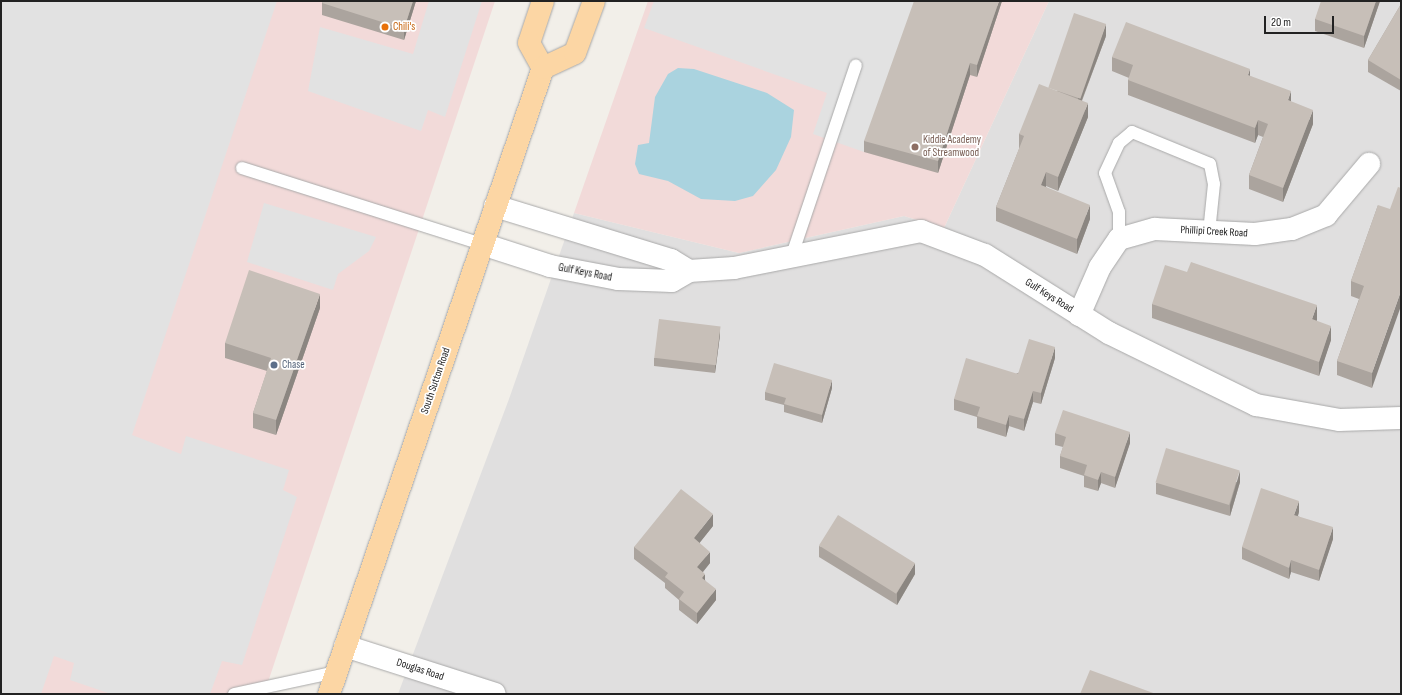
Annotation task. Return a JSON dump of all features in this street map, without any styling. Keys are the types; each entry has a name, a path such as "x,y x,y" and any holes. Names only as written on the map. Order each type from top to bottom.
{"main road":[{"path":"543,1 529,43 543,68 575,53 594,1"},
{"name":"South Sutton Road","path":"329,694 543,68"}],"street":[{"name":"Phillipi Creek Road","path":"1119,239 1155,229 1255,234 1292,229 1326,215 1369,164"},
{"path":"495,206 671,260 689,270"},
{"name":"Gulf Keys Road","path":"482,244 550,266 618,279 672,281 689,270 734,268 792,255 921,231 985,255 1079,315 1256,405 1339,420 1401,418"},
{"path":"1079,315 1100,267 1119,239"},
{"name":"Douglas Road","path":"345,646 495,694"}],"lane":[{"path":"792,255 856,65"},
{"path":"1119,239 1119,212 1105,173 1119,143 1132,132 1210,164 1214,184 1209,232"},
{"path":"242,168 482,244"},
{"path":"234,694 337,672"}],"shaded area":[{"path":"1,1 495,1 264,694 1,694"},
{"path":"1,1 277,1 132,435 181,454 186,436 289,470 283,490 297,497 242,665 222,661 210,694 111,694 70,680 74,663 54,656 41,694 1,694"},
{"path":"429,1 482,1 445,117 428,110 421,131 308,91 320,27 413,54"},
{"path":"648,1 1049,1 944,228 904,216 739,253 574,213"},
{"path":"654,1 918,1 864,152 813,134 827,93 644,28"},
{"path":"1049,1 1401,1 1401,694 398,694 509,399 574,213 739,253 904,216 944,228"},
{"path":"264,203 376,237 369,251 338,274 333,290 247,262"}],"water":[{"path":"678,68 694,69 767,93 794,110 791,137 776,170 753,196 735,201 701,199 668,181 639,174 635,164 638,145 649,143 655,97 668,74"}],"building":[{"path":"323,1 413,1 404,29 322,3"},
{"path":"914,1 999,1 977,65 970,63 938,161 864,141"},
{"path":"1321,1 1376,1 1364,36 1315,19"},
{"path":"1401,4 1401,80 1368,60"},
{"path":"1074,13 1106,24 1080,99 1048,88"},
{"path":"1126,22 1250,69 1248,75 1291,91 1288,100 1313,110 1283,188 1249,175 1268,124 1258,120 1255,128 1128,80 1133,65 1112,57"},
{"path":"1039,84 1088,103 1058,177 1046,172 1041,185 1090,205 1077,239 996,207 1024,136 1019,134"},
{"path":"1398,187 1401,188 1401,291 1372,373 1337,361 1364,286 1351,281 1378,205 1390,209"},
{"path":"1191,262 1317,305 1312,319 1331,326 1319,362 1152,304 1165,265 1187,272"},
{"name":"Chase","path":"249,270 320,294 276,420 253,413 271,358 225,343"},
{"path":"659,319 721,327 716,365 654,358"},
{"path":"1029,339 1055,347 1041,393 1033,391 1024,419 1009,415 1006,425 977,416 980,407 954,399 966,358 1018,374"},
{"path":"774,363 832,380 822,415 784,404 786,398 765,392"},
{"path":"1063,410 1130,432 1115,477 1101,472 1098,480 1084,475 1087,465 1060,456 1066,437 1055,433"},
{"path":"1166,448 1240,471 1229,505 1155,482"},
{"path":"1261,488 1299,501 1294,515 1333,527 1319,570 1291,560 1289,568 1242,547"},
{"path":"681,489 713,514 694,538 710,552 697,567 705,574 702,578 716,589 697,613 679,599 684,592 665,577 668,573 634,547"},
{"path":"838,515 915,563 896,594 819,546"},
{"path":"1090,670 1156,694 1080,694"}],"place":[{"name":"Chili's","path":"385,27"},
{"name":"Kiddie Academy of Streamwood","path":"915,147"},
{"name":"Chase","path":"274,365"}]}
